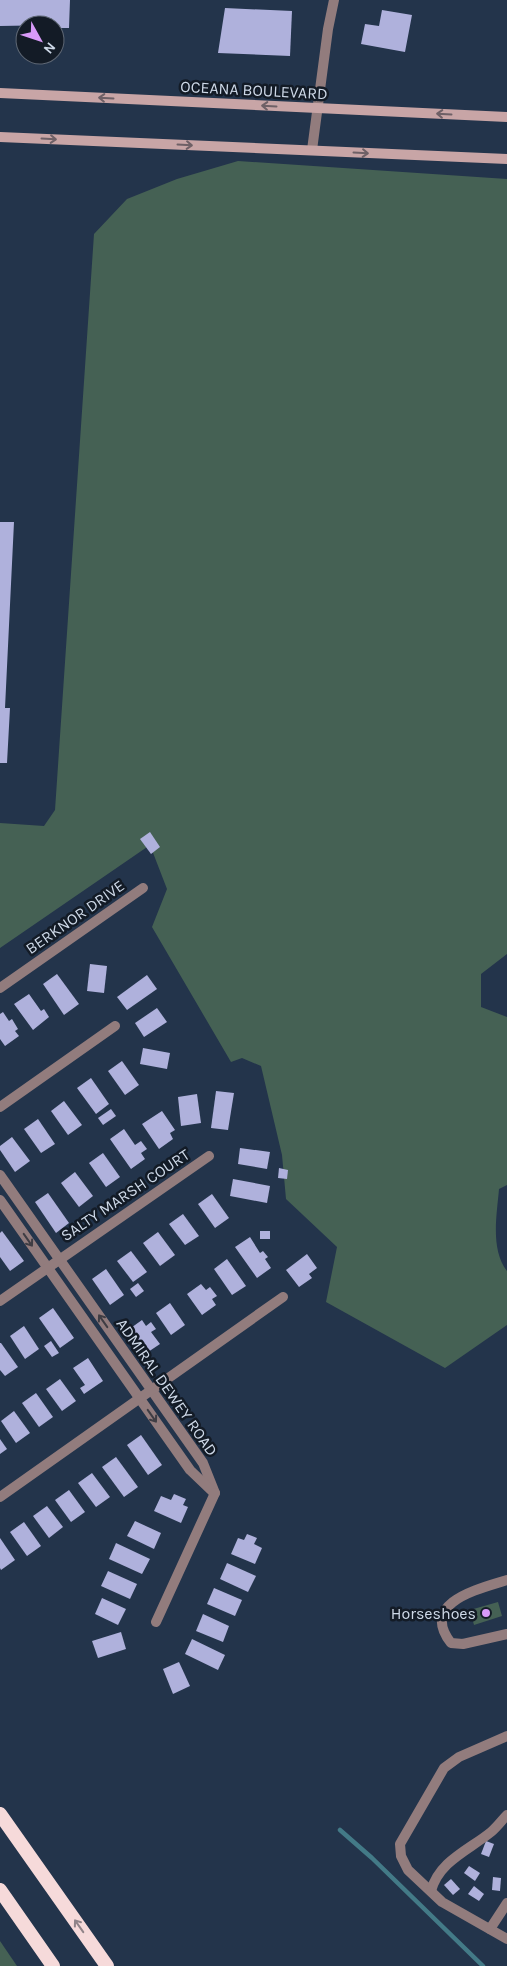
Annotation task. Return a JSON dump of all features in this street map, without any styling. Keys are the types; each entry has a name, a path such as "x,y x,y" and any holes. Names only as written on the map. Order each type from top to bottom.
{"highway":[{"path":"0,1814 107,1966"},
{"path":"0,1890 53,1966"}],"main road":[{"name":"OCEANA BOULEVARD","path":"0,93 507,116"},
{"path":"0,137 507,159"}],"street":[{"path":"312,150 328,29 334,0"},
{"name":"BERKNOR DRIVE","path":"0,988 143,888"},
{"path":"0,1107 115,1026"},
{"name":"SALTY MARSH COURT","path":"0,1301 209,1156"},
{"name":"ADMIRAL DEWEY ROAD","path":"0,1175 203,1463 215,1494"},
{"name":"ADMIRAL DEWEY ROAD","path":"0,1200 190,1470 215,1494"},
{"path":"0,1497 283,1297"},
{"path":"156,1622 215,1494"},
{"path":"507,1580 460,1596 448,1607 442,1618 442,1632 450,1643 463,1644 507,1634"},
{"path":"507,1736 458,1757 444,1768 400,1844 401,1856 408,1870 442,1902 507,1939"},
{"path":"431,1891 434,1882 443,1868 492,1831 507,1815"},
{"path":"490,1929 507,1903"}],"green space":[{"path":"238,161 507,179 507,954 481,974 481,1007 507,1017 507,1185 499,1189 496,1242 498,1252 507,1271 507,1325 445,1368 326,1302 337,1247 286,1199 282,1155 261,1066 242,1058 231,1062 152,927 167,889 150,845 0,948 0,823 44,826 55,810 94,234 127,199 177,179"},
{"name":"Horseshoes","path":"498,1602 502,1616 474,1625 470,1610"},
{"path":"0,1941 17,1966 0,1966"}],"building":[{"path":"0,0 70,0 69,28 65,28 65,15 15,15 15,26 0,26"},
{"path":"225,8 292,11 290,56 218,53"},
{"path":"382,10 412,15 405,52 361,44 365,24 379,26"},
{"path":"0,522 14,522 5,708 10,708 7,763 0,763"},
{"path":"150,832 160,847 151,854 140,839"},
{"path":"90,964 107,966 104,993 87,991"},
{"path":"57,974 79,1004 64,1015 43,984"},
{"path":"147,975 157,989 127,1010 117,997"},
{"path":"29,994 41,1011 44,1009 49,1017 33,1030 14,1004"},
{"path":"157,1008 167,1022 144,1037 135,1023"},
{"path":"3,1012 9,1021 12,1019 18,1029 15,1031 19,1036 5,1046 0,1039 0,1014"},
{"path":"143,1048 170,1053 167,1069 140,1064"},
{"path":"122,1061 139,1085 125,1095 108,1071"},
{"path":"91,1078 109,1104 96,1114 77,1088"},
{"path":"216,1091 234,1093 228,1130 211,1128"},
{"path":"197,1094 201,1123 181,1126 178,1097"},
{"path":"64,1101 82,1125 68,1135 51,1111"},
{"path":"111,1109 116,1116 103,1125 98,1118"},
{"path":"162,1111 175,1130 170,1133 173,1139 159,1149 142,1124"},
{"path":"38,1119 55,1144 41,1153 24,1129"},
{"path":"124,1129 135,1145 141,1141 147,1149 141,1153 145,1159 131,1169 110,1139"},
{"path":"12,1137 30,1161 15,1172 0,1150 0,1146"},
{"path":"240,1148 270,1152 267,1169 238,1164"},
{"path":"103,1153 120,1177 106,1187 89,1163"},
{"path":"279,1168 288,1170 287,1179 278,1178"},
{"path":"75,1172 93,1196 79,1207 61,1183"},
{"path":"233,1179 270,1186 267,1203 230,1196"},
{"path":"48,1193 69,1223 56,1233 35,1202"},
{"path":"212,1194 229,1218 215,1228 198,1204"},
{"path":"183,1214 199,1236 185,1245 169,1224"},
{"path":"2,1231 24,1261 10,1271 0,1257 0,1233"},
{"path":"260,1231 270,1231 270,1239 260,1239"},
{"path":"158,1232 175,1255 160,1266 143,1243"},
{"path":"250,1237 260,1253 263,1251 268,1257 265,1259 271,1268 257,1278 235,1247"},
{"path":"131,1251 147,1272 133,1282 117,1261"},
{"path":"307,1254 317,1268 309,1274 312,1278 299,1287 286,1270"},
{"path":"227,1259 246,1286 232,1295 214,1269"},
{"path":"106,1269 124,1295 110,1305 92,1279"},
{"path":"138,1283 144,1291 136,1297 130,1289"},
{"path":"201,1284 206,1290 210,1287 217,1296 212,1299 216,1305 202,1315 187,1294"},
{"path":"170,1303 185,1325 171,1335 156,1313"},
{"path":"53,1308 74,1338 60,1348 39,1318"},
{"path":"142,1320 146,1326 151,1322 156,1329 151,1332 160,1344 145,1354 128,1330"},
{"path":"24,1326 39,1349 25,1359 10,1336"},
{"path":"51,1341 59,1353 52,1357 44,1346"},
{"path":"0,1343 18,1367 5,1376 0,1370"},
{"path":"88,1358 103,1381 84,1394 80,1388 85,1385 73,1368"},
{"path":"60,1379 76,1401 62,1411 46,1389"},
{"path":"36,1393 53,1417 39,1427 22,1403"},
{"path":"14,1411 30,1433 16,1443 1,1421"},
{"path":"141,1435 162,1465 148,1475 127,1445"},
{"path":"0,1439 7,1449 0,1454"},
{"path":"116,1457 138,1487 124,1497 102,1467"},
{"path":"92,1473 110,1497 96,1507 78,1483"},
{"path":"69,1490 85,1512 71,1522 55,1500"},
{"path":"174,1494 186,1499 183,1505 188,1507 181,1523 154,1511 161,1496 171,1500"},
{"path":"47,1506 63,1527 49,1538 33,1516"},
{"path":"135,1521 161,1533 154,1549 127,1536"},
{"path":"24,1522 41,1546 27,1556 10,1532"},
{"path":"247,1534 257,1538 254,1544 262,1548 255,1564 231,1554 238,1538 244,1540"},
{"path":"0,1538 15,1560 1,1570 0,1568"},
{"path":"116,1543 150,1559 142,1574 109,1559"},
{"path":"227,1563 256,1576 248,1592 220,1579"},
{"path":"108,1571 137,1584 130,1599 101,1586"},
{"path":"214,1588 242,1600 235,1616 207,1604"},
{"path":"102,1598 126,1609 118,1625 95,1614"},
{"path":"203,1614 229,1626 223,1642 196,1631"},
{"path":"121,1632 126,1649 98,1658 92,1641"},
{"path":"192,1639 225,1655 218,1670 185,1654"},
{"path":"179,1662 190,1686 173,1694 163,1669"},
{"path":"486,1841 494,1844 489,1857 481,1854"},
{"path":"469,1866 480,1873 475,1881 464,1873"},
{"path":"493,1877 501,1878 500,1891 492,1890"},
{"path":"451,1879 460,1889 453,1895 444,1885"},
{"path":"474,1886 484,1894 479,1901 468,1894"}],"waterway":[{"path":"340,1830 372,1858 483,1966"}],"place":[{"name":"Horseshoes","path":"486,1613"}]}
